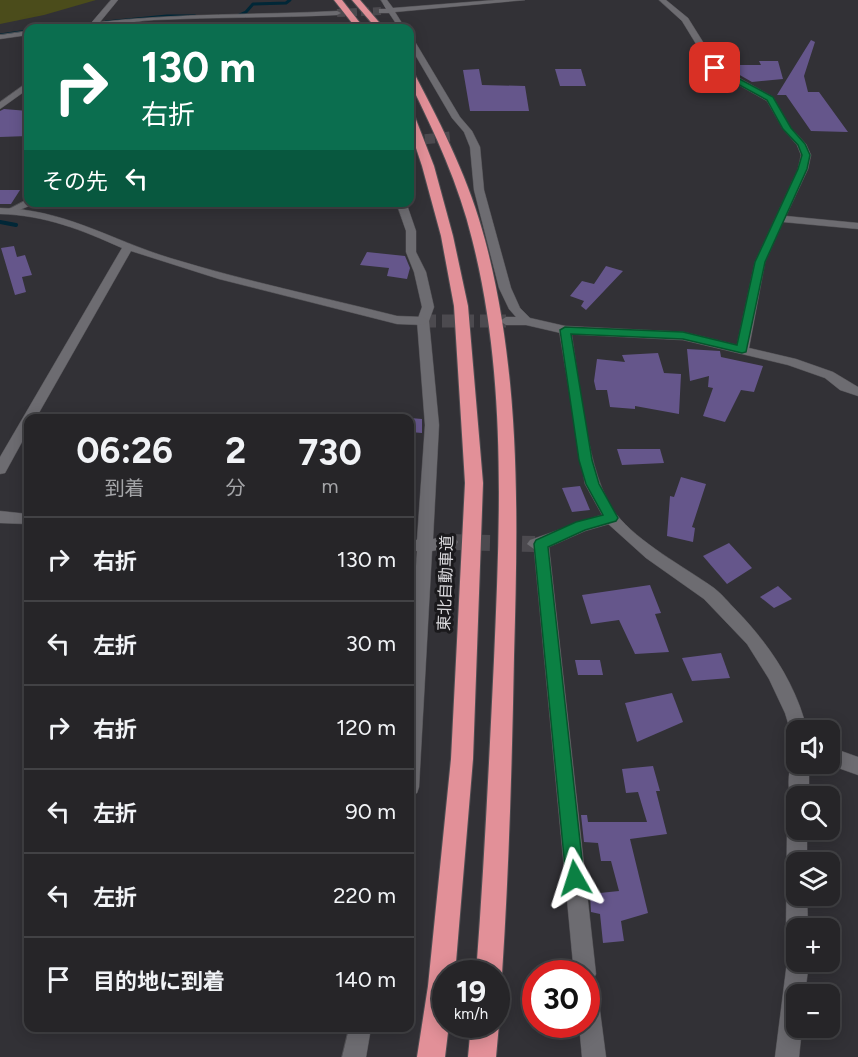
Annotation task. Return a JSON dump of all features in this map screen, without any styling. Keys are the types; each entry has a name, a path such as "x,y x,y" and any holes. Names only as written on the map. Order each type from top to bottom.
{"highway":[{"path":"338,0 357,24"},
{"path":"356,0 377,24"},
{"path":"414,83 458,175 479,240 492,305 502,383 507,471 506,614 497,864 490,960"},
{"name":"東北自動車道","path":"414,128 428,166 447,236 461,306 474,483 462,759 441,986 431,1057"},
{"path":"482,1057 483,1038"}],"street":[{"path":"95,24 115,0"},
{"path":"384,0 400,24"},
{"path":"381,11 522,0"},
{"path":"662,0 685,20 715,68 770,99 787,129 801,144 806,155 803,169 760,262 742,350"},
{"path":"102,24 153,18 337,14"},
{"path":"0,37 24,34"},
{"path":"414,47 456,118 468,131 475,147 478,190 505,288 515,309 526,321"},
{"path":"0,106 24,89"},
{"path":"454,136 468,131"},
{"path":"6,210 24,204"},
{"path":"403,207 411,231 411,252 420,272 428,307 423,321 432,425 418,545 414,666"},
{"path":"6,210 56,216 128,247 167,260 397,320 423,321"},
{"path":"780,219 858,226"},
{"path":"32,414 128,247"},
{"path":"506,321 526,321 565,330 683,336 792,362 828,375 845,387 858,392"},
{"path":"565,330 586,460 592,484 611,518 651,554 710,594 753,639 776,674 796,720"},
{"path":"0,469 24,428"},
{"path":"0,517 24,519"},
{"path":"583,960 538,544 581,526 611,518"},
{"path":"418,545 450,542"},
{"path":"840,760 858,766"},
{"path":"797,840 797,918"},
{"path":"787,1057 797,972"},
{"path":"354,1057 359,1032"},
{"path":"592,1038 594,1057"}],"shaded area":[{"path":"0,0 96,0 44,15 0,24"}],"building":[{"path":"811,40 815,42 804,76 808,92 819,92 848,132 811,131 786,95 777,95"},
{"path":"759,61 778,61 783,79 752,82 722,65 761,65"},
{"path":"479,69 482,85 525,86 529,111 470,111 463,70"},
{"path":"555,69 581,69 586,86 560,86"},
{"path":"4,109 24,111 24,136 0,137 0,111"},
{"path":"0,190 20,190 11,204 0,204"},
{"path":"14,246 17,257 25,255 32,275 22,277 26,292 15,295 1,248"},
{"path":"367,252 405,256 410,268 407,279 387,276 389,268 360,265"},
{"path":"606,266 623,271 586,310 581,306 584,301 570,296 582,281 594,284"},
{"path":"687,349 720,351 721,357 763,366 754,392 741,390 725,422 703,416 713,388 708,387 709,376 690,381"},
{"path":"658,353 664,373 681,374 679,414 635,406 635,409 610,407 607,390 596,390 594,381 597,359 625,362 622,355"},
{"path":"414,418 422,419 422,433 414,432"},
{"path":"617,449 660,449 664,463 622,465"},
{"path":"681,477 706,484 692,527 695,528 693,542 667,536 670,496 674,497"},
{"path":"580,486 590,510 572,512 562,488"},
{"path":"729,543 752,568 727,584 703,556"},
{"path":"650,585 661,613 655,614 669,652 635,654 619,620 591,624 582,595"},
{"path":"778,586 792,599 774,608 760,597"},
{"path":"721,653 730,678 692,681 682,658"},
{"path":"575,660 600,660 603,675 578,675"},
{"path":"672,693 683,722 637,742 625,703"},
{"path":"653,766 660,791 656,791 667,834 630,839 648,913 621,921 624,941 603,943 600,914 591,912 590,894 619,891 611,861 601,861 598,843 584,842 581,815 587,815 588,822 647,822 638,792 626,793 622,769"}],"waterway":[{"path":"237,16 246,12 253,4 286,3 290,0"},
{"path":"106,22 167,16 195,16"},
{"path":"0,35 24,32"},
{"path":"0,222 16,225"}],"tunnel":[{"path":"337,13 382,11"},
{"path":"414,141 454,136"},
{"path":"423,321 506,321"},
{"path":"450,542 535,544"}],"route":[{"path":"575,878 540,544 581,526 611,518 592,484 586,460 565,330 683,336 742,350 760,262 803,169 806,155 801,144 787,129 770,99 727,77 715,68"}]}
